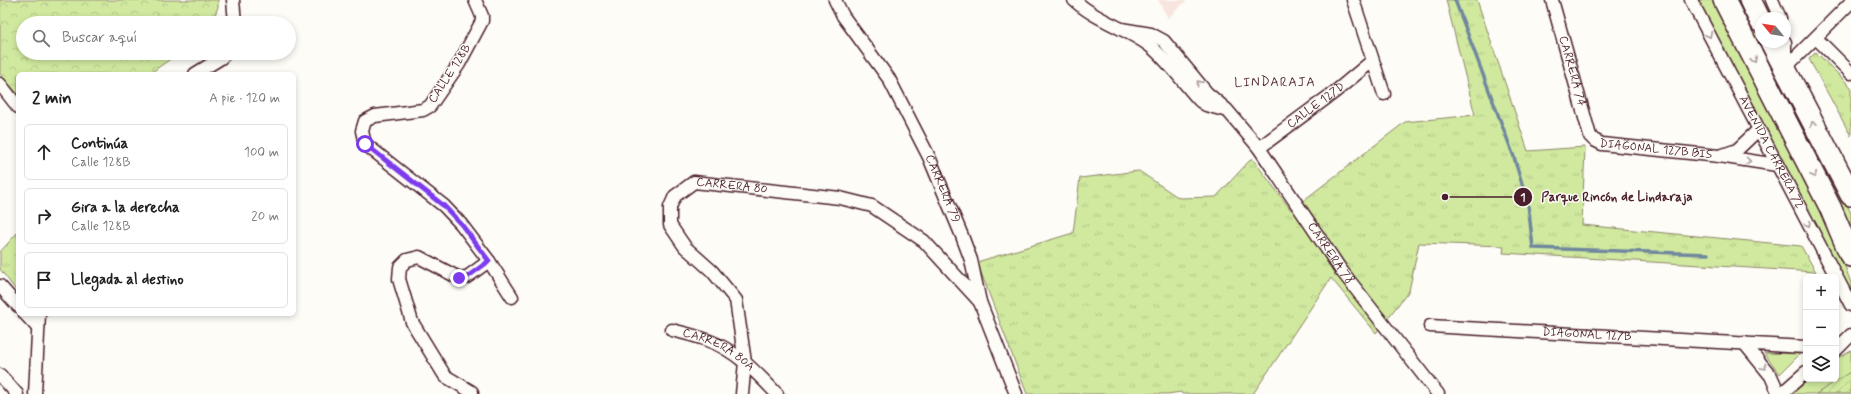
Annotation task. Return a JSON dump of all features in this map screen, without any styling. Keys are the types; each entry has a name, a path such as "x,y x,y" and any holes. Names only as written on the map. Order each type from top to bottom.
{"highway":[{"path":"1724,0 1830,207 1851,256"},
{"path":"1750,0 1756,12"},
{"path":"1774,48 1784,69 1848,183"}],"street":[{"path":"233,0 234,16"},
{"name":"CALLE 128B","path":"476,0 482,16 482,21 459,64 430,106 423,110 375,116 365,121 362,131 365,144 444,206 461,224 489,261 512,297"},
{"name":"CARRERA 79","path":"835,0 843,16 889,79 929,157 971,260 980,302 1016,394"},
{"name":"CARRERA 78","path":"1074,0 1100,20 1154,42 1164,41 1207,93 1227,110 1259,148 1341,270 1438,394"},
{"path":"1353,0 1384,94"},
{"name":"CARRERA 74","path":"1552,0 1590,136 1594,140"},
{"name":"AVENIDA CARRERA 72","path":"1691,0 1776,165 1851,305"},
{"path":"1772,0 1777,12"},
{"path":"1784,69 1851,2"},
{"path":"1816,38 1851,73"},
{"path":"1784,69 1785,48"},
{"path":"198,72 218,60"},
{"name":"CALLE 127D","path":"1259,148 1336,91 1372,61"},
{"path":"0,84 16,104"},
{"path":"1719,156 1737,150 1758,130"},
{"name":"DIAGONAL 127B BIS","path":"1594,140 1602,144 1719,156 1776,165"},
{"name":"CARRERA 80","path":"742,394 745,362 736,300 712,271 685,247 670,225 670,207 675,196 694,182 840,198 872,206 924,241 980,302"},
{"path":"472,392 445,376 412,322 399,279 400,267 407,260 419,257 459,278 467,277 489,261"},
{"path":"0,286 16,304"},
{"path":"27,316 38,328"},
{"path":"35,394 39,316"},
{"name":"DIAGONAL 127B","path":"1430,326 1803,347"},
{"name":"CARRERA 80A","path":"672,330 708,340 745,362 777,394"},
{"path":"1839,347 1851,335"},
{"path":"1744,343 1771,376 1780,394 1803,375"},
{"path":"0,375 17,394"}],"shaded area":[{"path":"1158,0 1187,0 1168,18"}],"green space":[{"path":"0,0 218,0 218,7 215,16 16,16 16,60 169,60 152,72 16,72 16,92 0,74"},
{"path":"1446,0 1477,0 1528,151 1585,147 1582,225 1801,246 1816,272 1503,253 1504,246 1419,243 1409,291 1376,333 1331,278 1253,394 1182,394 1181,392 1168,394 1027,394 977,262 1073,233 1080,178 1139,171 1179,198 1216,197 1252,158 1291,210 1405,122 1475,115"},
{"path":"1697,0 1716,0 1786,145 1836,242 1851,283 1851,297"},
{"path":"1731,0 1741,0 1755,27 1755,48"},
{"path":"1755,48 1766,48 1851,213 1851,238"},
{"path":"1816,52 1851,87 1851,136 1809,59"},
{"path":"16,234 16,290 0,269 0,252"},
{"path":"1851,350 1851,394 1792,394 1806,382 1839,382 1839,357"},
{"path":"1764,353 1800,354 1780,374"},
{"path":"1850,372 1851,394 1816,394 1835,382 1839,382 1839,379"}],"waterway":[{"path":"1455,0 1514,157 1528,204 1533,248 1708,254"}],"place":[{"name":"Parque Rincón de Lindaraja","path":"1445,197"}],"district":[{"name":"LINDARAJA","path":"1275,82"}],"route":[{"path":"365,144 444,206 461,224 489,261 467,277 459,278"}]}
